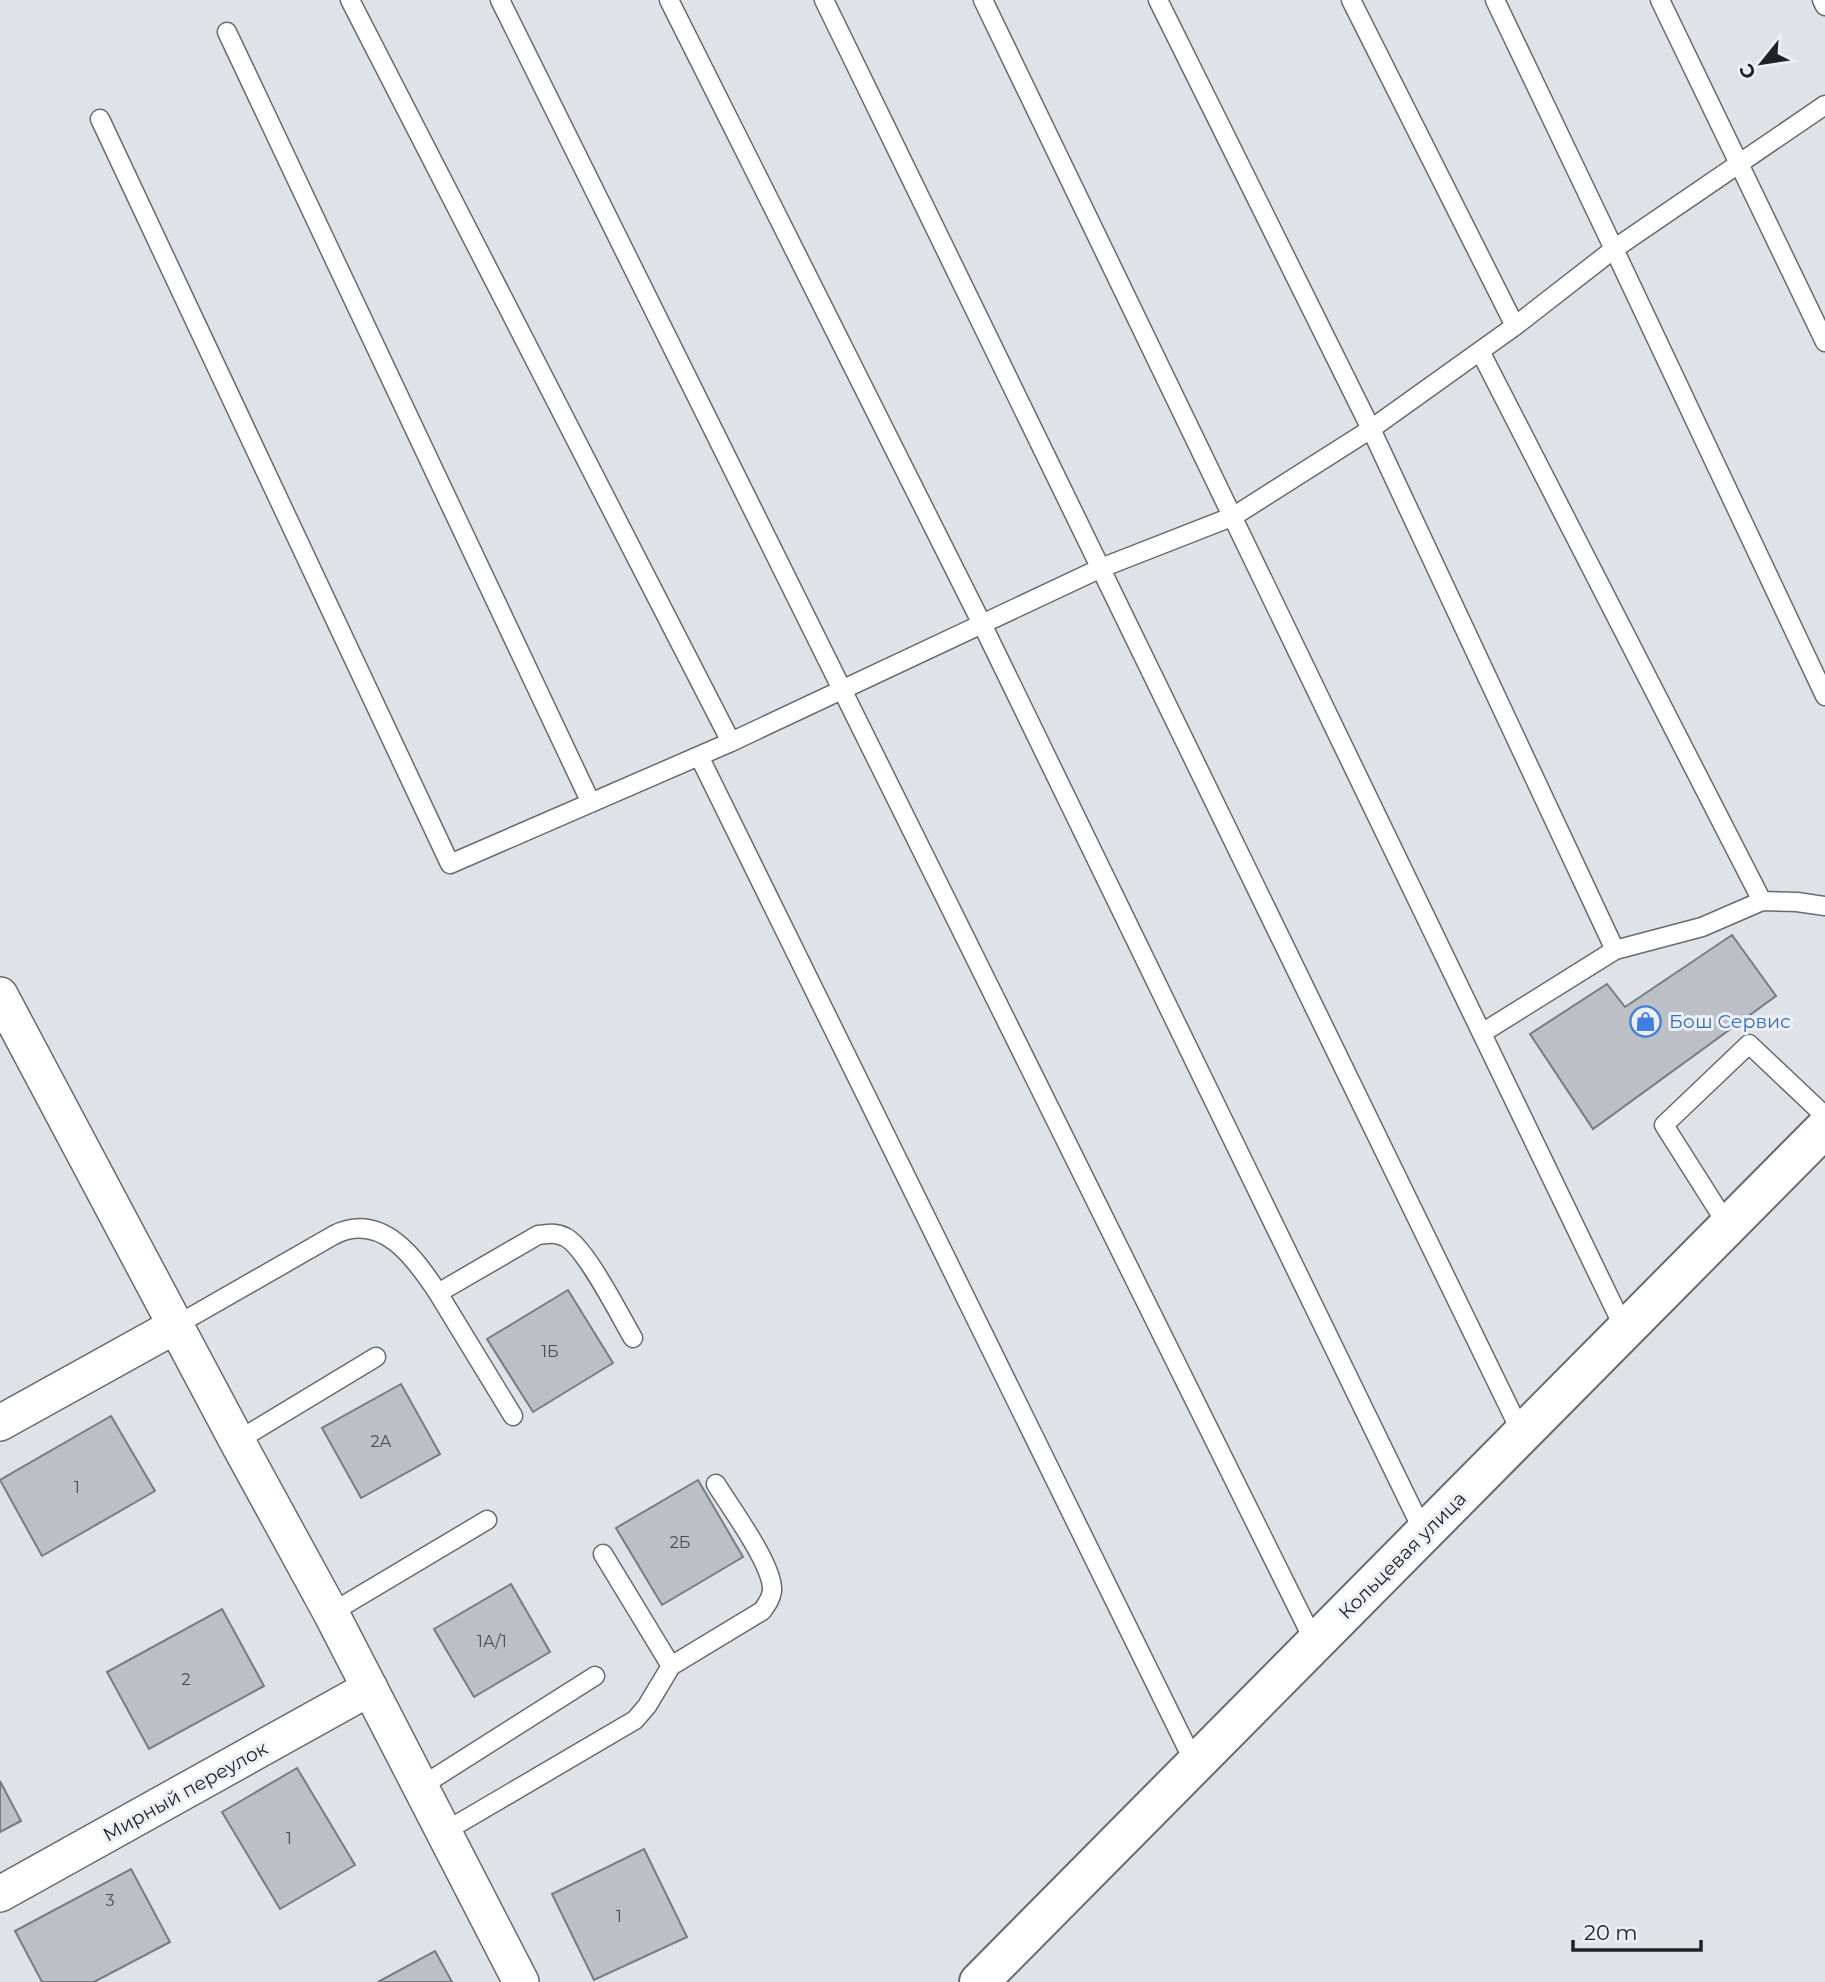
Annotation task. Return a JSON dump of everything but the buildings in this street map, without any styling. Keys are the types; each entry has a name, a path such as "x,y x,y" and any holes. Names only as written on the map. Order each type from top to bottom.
{"main road":[{"name":"Кольцевая улица","path":"979,1982 1825,1128"}],"street":[{"path":"0,995 331,1613 521,1982"},
{"path":"0,1423 175,1326"},
{"name":"Мирный переулок","path":"0,1894 370,1688"}],"lane":[{"path":"350,0 731,741"},
{"path":"500,0 1315,1643"},
{"path":"669,0 982,624 1424,1533"},
{"path":"824,0 1522,1434"},
{"path":"983,0 1625,1330"},
{"path":"1158,0 1371,429 1615,950"},
{"path":"1350,0 1514,326"},
{"path":"1494,0 1825,696"},
{"path":"1660,0 1825,342"},
{"path":"1822,0 1825,6"},
{"path":"227,32 591,803"},
{"path":"100,119 450,864 699,756 1101,568 1234,516 1371,429 1514,326 1614,249 1825,105"},
{"path":"1480,351 1762,901"},
{"path":"699,756 1195,1764"},
{"path":"1482,1033 1615,950 1702,927 1762,901 1825,906"},
{"path":"1728,1226 1664,1125 1749,1044 1825,1116"},
{"path":"175,1326 334,1235 351,1228 376,1230 391,1238 414,1259 438,1293 513,1416"},
{"path":"438,1293 538,1236 552,1233 564,1236 581,1251 633,1338"},
{"path":"237,1441 376,1357"},
{"path":"444,1832 635,1720 647,1706 671,1666 762,1611 772,1592 769,1569 716,1484"},
{"path":"331,1613 487,1520"},
{"path":"603,1554 671,1666"},
{"path":"419,1787 595,1676"}],"place":[{"name":"Бош Сервис","path":"1646,1021"}]}
